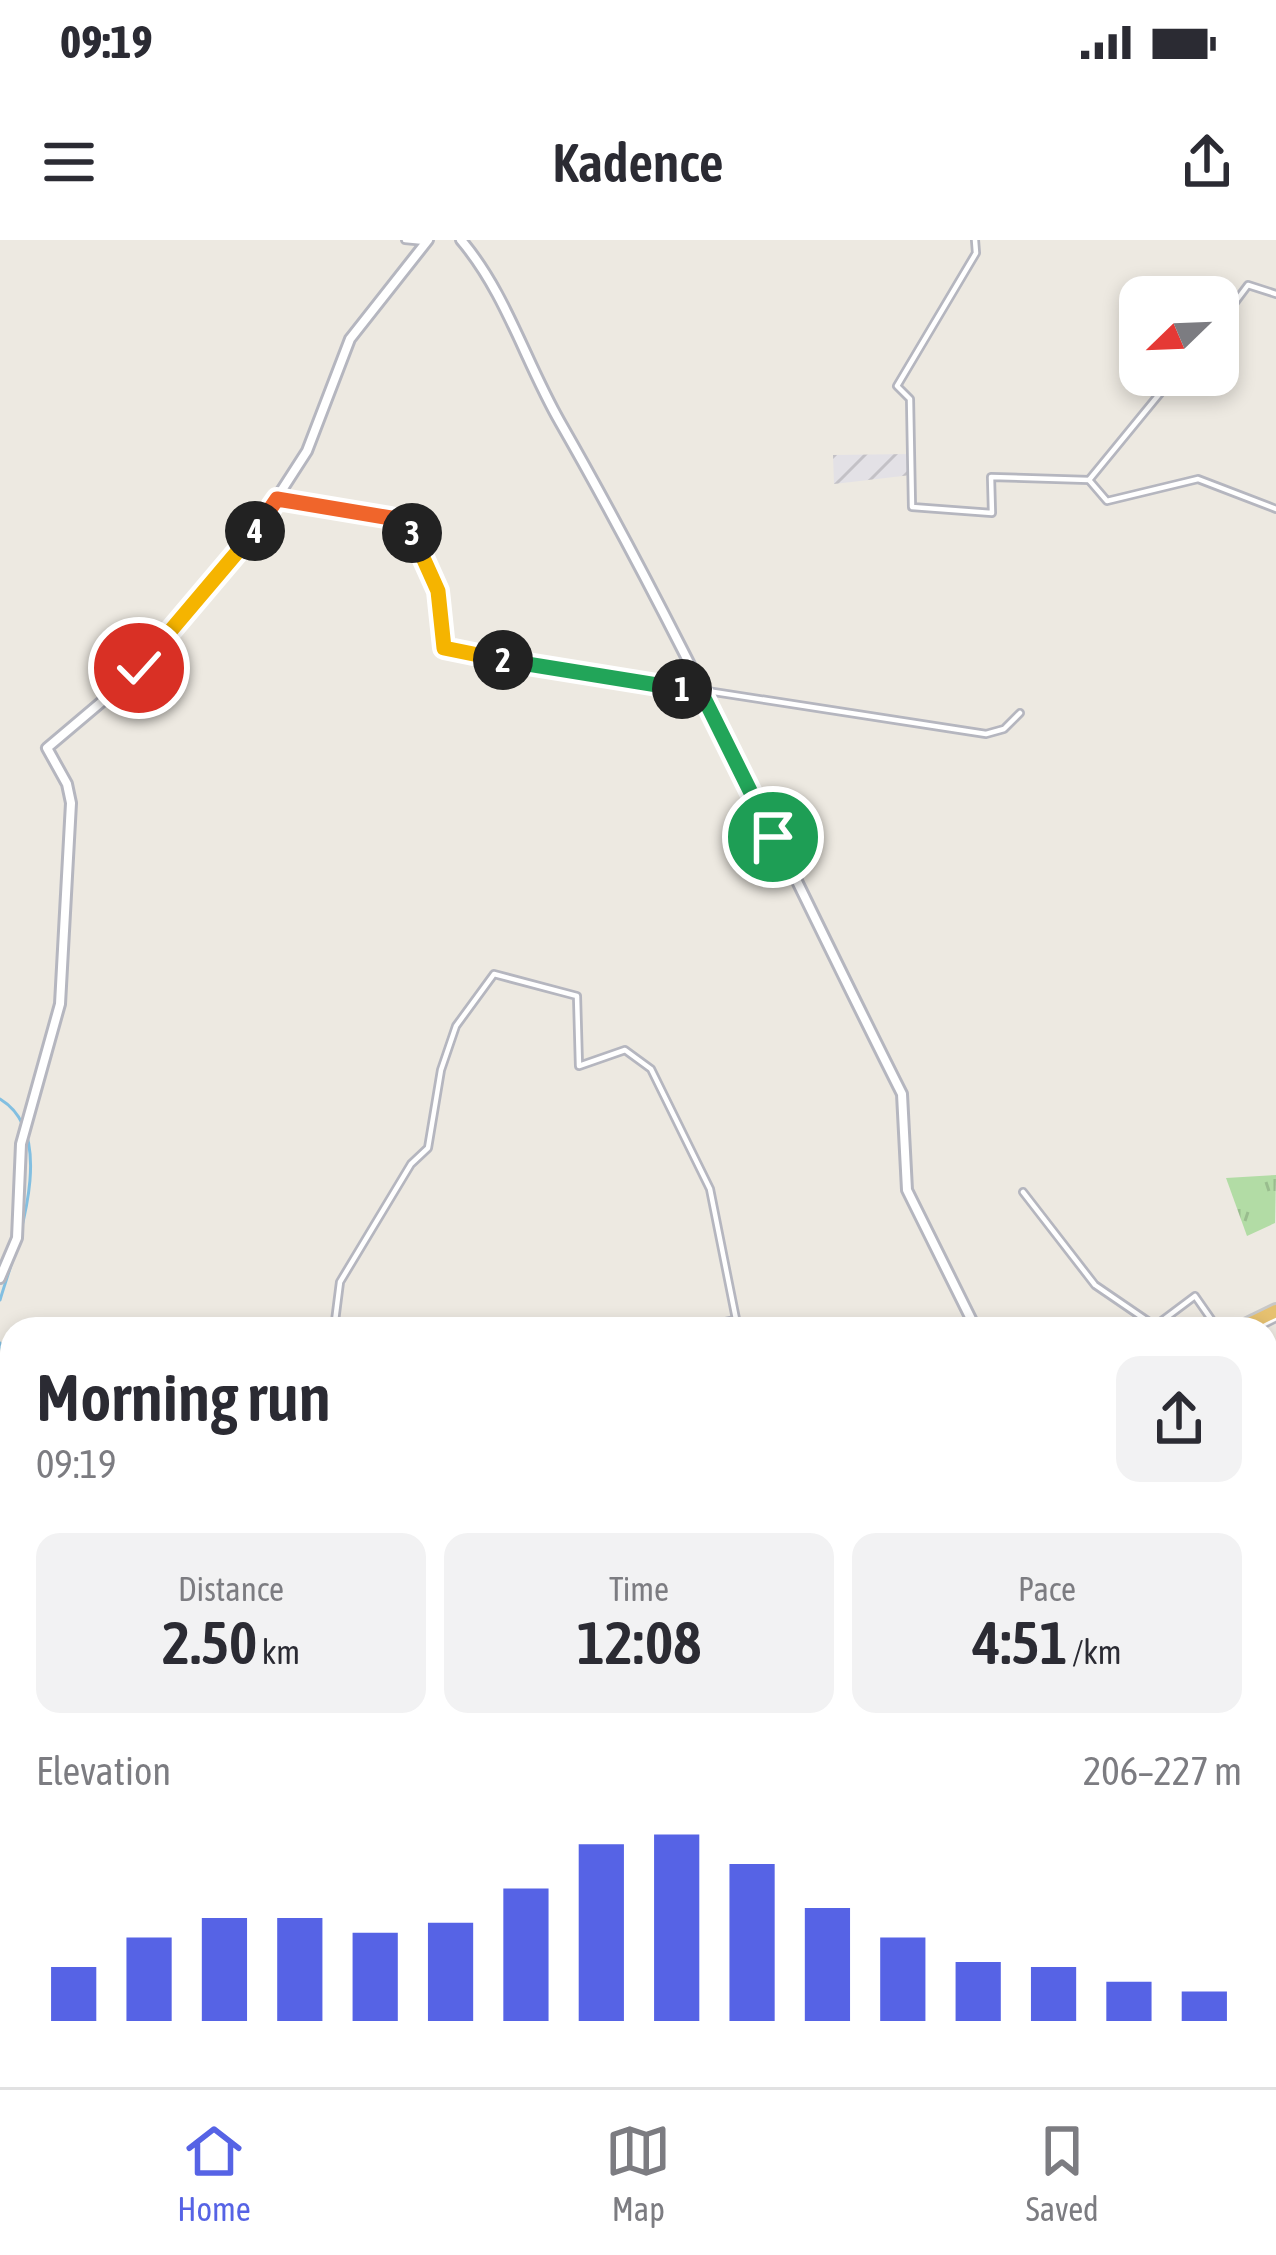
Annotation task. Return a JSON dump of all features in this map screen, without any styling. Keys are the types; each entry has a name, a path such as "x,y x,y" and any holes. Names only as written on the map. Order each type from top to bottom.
{"street":[{"path":"405,240 427,241"},
{"path":"461,240 492,276 526,360 604,494 902,1094 908,1190 970,1317"},
{"path":"975,240 976,253 897,386 910,399 912,507 992,513 991,477 1091,482 1107,501 1198,479 1276,509"},
{"path":"0,1278 16,1238 18,1178 28,1119 60,1004 71,803 68,784 47,748 139,668 230,564 311,443 350,339 427,241"},
{"path":"1239,297 1248,285 1276,294"},
{"path":"1091,482 1159,396"},
{"path":"277,499 407,525 438,591 444,648 986,734 1004,729 1019,713"},
{"path":"336,1317 340,1282 412,1164 428,1148 448,1046 494,974 577,996 579,1066 625,1050 651,1070 710,1189 735,1317"},
{"path":"1023,1192 1095,1285 1142,1317"},
{"path":"1167,1317 1196,1296 1210,1317"}],"shaded area":[{"path":"911,454 911,475 834,484 833,455"}],"green space":[{"path":"1276,1175 1275,1223 1247,1236 1226,1178"}],"waterway":[{"path":"0,1099 18,1116 28,1138 31,1164 23,1223 0,1300"}],"route":[{"path":"139,668 230,564 277,499 391,518 411,531 438,591 444,648 701,692 773,837"}]}
